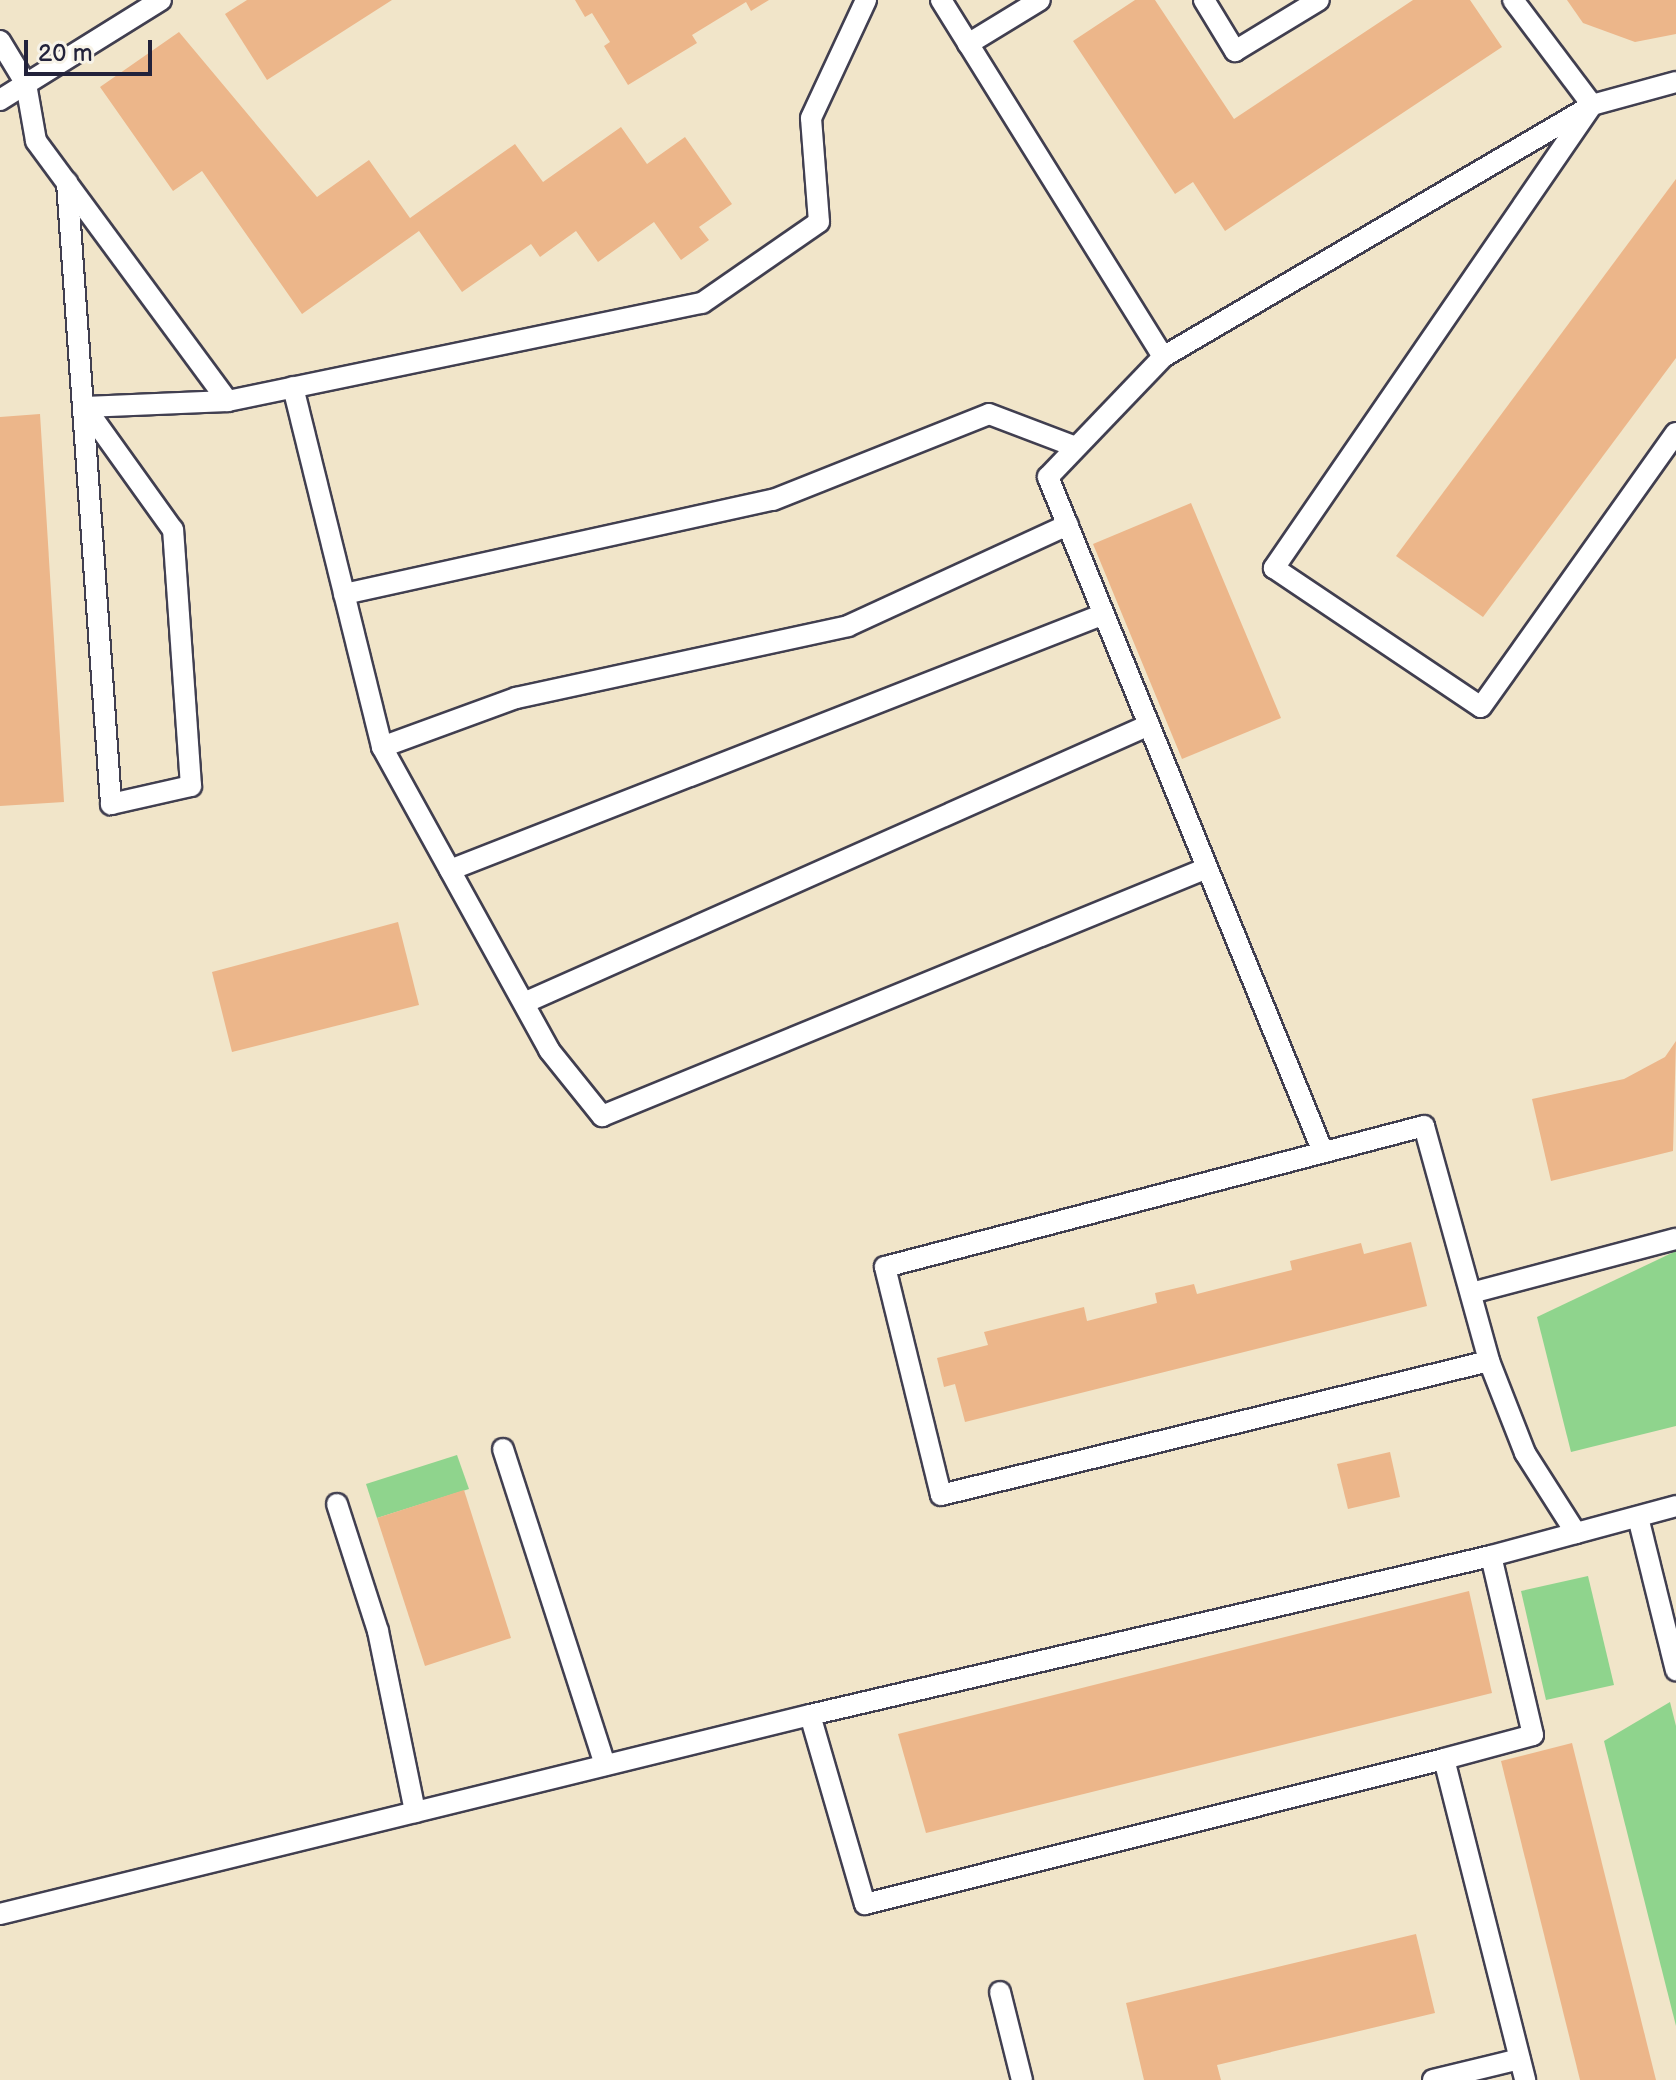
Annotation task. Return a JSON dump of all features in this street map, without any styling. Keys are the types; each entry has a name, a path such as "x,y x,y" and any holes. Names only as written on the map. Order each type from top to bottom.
{"lane":[{"path":"0,100 161,0"},
{"path":"85,407 228,401 702,303 819,222 811,118 866,0"},
{"path":"941,0 1163,357"},
{"path":"968,44 1040,0"},
{"path":"1204,0 1235,51 1319,0"},
{"path":"1513,0 1592,105"},
{"path":"0,41 26,84 36,141 228,401"},
{"path":"1323,1152 1048,477 1163,357 1592,105 1676,82"},
{"path":"1592,105 1274,568 1481,707 1676,433"},
{"path":"67,182 111,804 191,786 173,530 85,407"},
{"path":"293,387 382,747 549,1050 602,1116 1207,868"},
{"path":"344,594 773,500 989,414 1076,447"},
{"path":"382,747 516,698 848,626 1068,525"},
{"path":"450,870 1104,614"},
{"path":"524,1003 1149,725"},
{"path":"1489,1361 941,1495 885,1267 1424,1126 1489,1361 1525,1453 1576,1533"},
{"path":"1471,1293 1676,1239"},
{"path":"503,1449 605,1765"},
{"path":"337,1504 378,1631 415,1812"},
{"path":"0,1914 810,1715 1491,1556 1676,1506"},
{"path":"1638,1517 1676,1670"},
{"path":"810,1715 865,1904 1533,1735 1491,1556"},
{"path":"1444,1759 1525,2080"},
{"path":"1000,1992 1022,2080"},
{"path":"1433,2080 1520,2059"}],"green space":[{"path":"1676,1251 1676,1426 1571,1452 1537,1317"},
{"path":"457,1455 469,1489 377,1518 366,1484"},
{"path":"1588,1576 1614,1685 1546,1700 1521,1591"},
{"path":"1670,1702 1676,1726 1676,2026 1604,1741"}],"building":[{"path":"247,0 392,0 267,80 225,14"},
{"path":"575,0 769,0 751,11 746,2 692,35 697,43 628,85 604,46 610,42 592,13 585,17"},
{"path":"1135,0 1155,0 1234,119 1413,0 1470,0 1502,47 1225,231 1193,182 1175,194 1073,41"},
{"path":"1567,0 1676,0 1676,34 1635,42 1583,23"},
{"path":"179,32 317,197 369,160 410,218 515,144 543,182 621,127 647,164 685,137 732,204 699,227 709,240 681,260 654,222 598,262 576,231 540,257 531,244 462,292 419,231 302,314 202,171 173,191 100,87"},
{"path":"1676,179 1676,358 1483,617 1396,556"},
{"path":"40,414 64,802 0,806 0,417"},
{"path":"1191,503 1281,718 1182,759 1093,544"},
{"path":"398,922 419,1005 232,1052 212,972"},
{"path":"1676,1041 1673,1151 1551,1181 1532,1099 1624,1079 1665,1057"},
{"path":"1411,1242 1427,1306 965,1422 955,1384 944,1387 937,1358 988,1345 984,1332 1084,1307 1087,1321 1157,1303 1155,1293 1194,1284 1197,1294 1292,1270 1290,1261 1361,1243 1364,1254"},
{"path":"1390,1452 1400,1497 1348,1509 1337,1464"},
{"path":"464,1490 511,1638 425,1666 377,1518"},
{"path":"1469,1591 1492,1693 926,1833 898,1734"},
{"path":"1572,1743 1656,2080 1580,2080 1501,1761"},
{"path":"1416,1934 1435,2013 1217,2065 1221,2080 1144,2080 1126,2003"}]}
